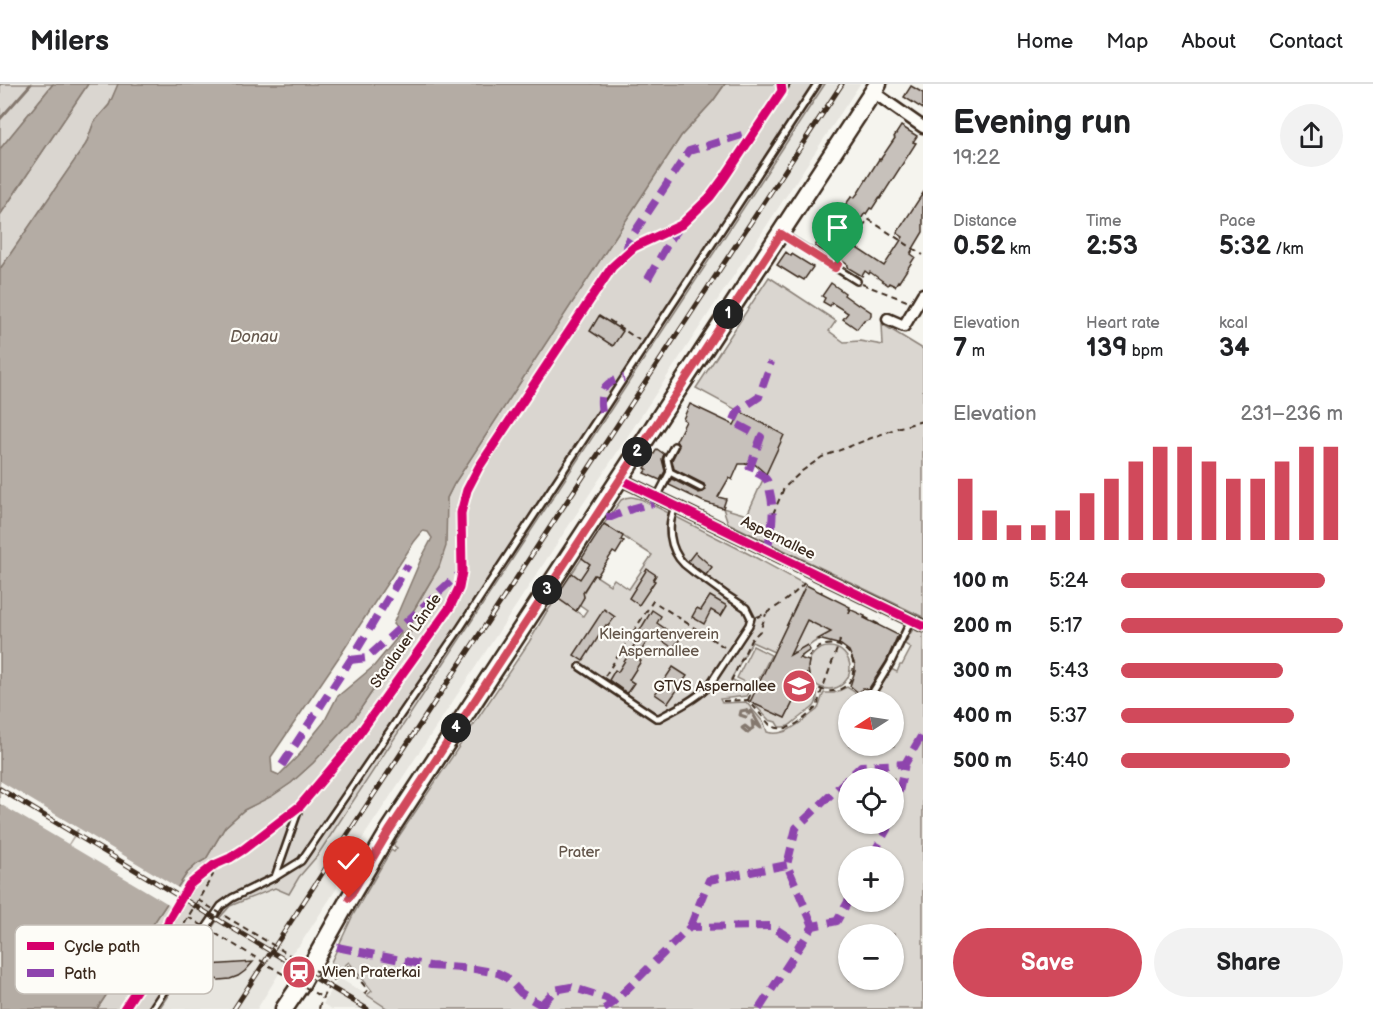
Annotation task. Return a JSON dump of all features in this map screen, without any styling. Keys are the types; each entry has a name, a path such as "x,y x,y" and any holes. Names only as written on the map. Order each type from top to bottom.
{"main road":[{"path":"284,1009 301,984 389,831 876,88"}],"street":[{"path":"876,88 923,127"},
{"path":"888,319 904,326 923,294"},
{"name":"Aspernallee","path":"620,478 923,626"}],"lane":[{"path":"782,91 786,84"},
{"path":"208,925 221,906 232,898 275,877 301,861 460,628 817,84"},
{"path":"781,234 857,281"},
{"path":"657,497 670,472 667,459 674,446"},
{"path":"670,472 701,488"},
{"path":"580,668 659,718 708,687 749,625 752,618 746,608 693,571 674,550 670,524 676,506"},
{"path":"874,690 890,664 911,620"},
{"path":"275,877 300,806"},
{"path":"152,1009 162,994"}],"path":[{"path":"835,268 868,219 923,255"},
{"path":"857,281 917,304"},
{"path":"609,320 646,345"},
{"path":"773,514 784,488 822,457 900,427 923,421"},
{"path":"752,618 766,614 798,591 805,582"},
{"path":"601,682 652,600 732,651"},
{"path":"850,614 853,605"},
{"path":"731,681 751,640 760,631 766,614"},
{"path":"864,617 878,624 880,619"},
{"path":"748,700 773,728 792,727 818,706 840,641 837,640"},
{"path":"806,673 811,683 822,690 832,692 846,685 853,671 850,656 845,650 831,644 823,645 811,653 807,660"},
{"path":"748,700 754,686"},
{"path":"723,701 748,700"},
{"path":"183,925 213,875 210,868 197,878"},
{"path":"198,900 333,981"},
{"path":"188,917 201,925"},
{"path":"213,932 323,998"},
{"path":"319,1009 333,981 348,966 368,990 364,994"}],"shaded area":[{"path":"825,84 860,84 341,871 337,879 337,888 299,946 293,951 257,1009 159,1009 169,994 213,994 213,927 216,922 230,906 276,888 289,894 299,877 317,856"},
{"path":"339,978 388,1009 332,1009 323,1004"}],"green space":[{"path":"0,84 53,84 0,149"},
{"path":"88,84 118,84 118,86 109,105 94,122 86,144 0,269 0,215"},
{"path":"725,84 825,84 317,856 299,877 289,894 275,888 230,906 213,927 153,925 187,873 206,859 225,827 244,810 291,783 313,763 355,717 413,628 412,613 439,567 447,498 454,484 681,136 713,101"},
{"name":"Prater","path":"769,277 836,321 829,331 844,342 860,341 883,345 882,324 923,349 923,1009 388,1009 367,995 372,991 349,962 339,970 331,962 353,915 391,850 394,852 397,848 393,845 557,598 583,616 587,610 580,605 578,608 574,606 583,599 583,593 588,585 572,573 582,558 590,564 587,570 610,585 614,579 629,589 652,555 604,524 624,498 632,497 643,500 806,585 774,652 752,642 731,679 750,689 746,696 720,699 722,703 746,702 764,723 767,732 774,733 794,727 817,710 824,693 838,691 838,756 904,756 904,690 877,690 891,669 897,672 902,665 911,648 905,644 921,616 728,523 723,508 747,515 783,435 696,388"},
{"path":"807,620 831,631 831,637 814,642 802,657 792,651"},
{"path":"753,646 771,655 755,687 737,678"},
{"path":"829,647 837,648 844,653 849,660 849,676 844,683 837,688 829,689 821,688 814,683 809,676 808,668 809,660 814,653 821,648"},
{"path":"805,677 811,687 817,691 816,701 813,707 789,726 779,727 753,703 785,718 795,698 799,700"},
{"path":"107,994 169,994 159,1009 97,1009"}],"water":[{"path":"53,84 88,84 0,215 0,149"},
{"name":"Donau","path":"118,84 725,84 713,101 681,136 454,484 447,498 446,546 439,567 412,613 413,628 355,717 313,763 291,783 272,796 244,810 225,827 206,859 187,873 153,925 15,925 15,994 107,994 97,1009 0,1009 0,269 86,144 94,122 109,105","holes":["423,531 428,532 432,538 393,624 401,633 374,666 337,697 324,722 300,754 279,775 272,772 271,757 414,542"]}],"pier":[{"path":"0,781 180,889 170,905 69,845 78,829 68,844 0,804"}],"building":[{"path":"911,86 923,93 923,109 904,97"},
{"path":"901,126 917,136 913,142 916,143 880,199 872,209 870,208 865,213 846,241 884,266 903,237 897,233 923,193 923,232 911,252 915,257 895,286 889,283 888,285 870,272 869,274 865,271 862,276 847,267 848,265 834,255 833,257 815,246 837,211 839,213 852,196 854,198 858,193"},
{"path":"786,252 813,267 804,280 777,265"},
{"path":"831,283 845,293 844,295 871,312 870,318 864,320 857,329 843,319 848,313 832,303 830,306 823,302 825,298 822,296"},
{"path":"599,316 623,331 613,346 590,331"},
{"path":"690,404 734,425 741,412 784,435 766,474 751,461 739,464 732,480 729,478 718,497 726,499 723,508 704,502 669,485 672,479 699,493 706,490 704,484 674,469 672,460 679,446 676,441 686,421 683,419"},
{"path":"657,449 664,454 662,459 665,471 660,480 644,473"},
{"path":"604,524 623,536 621,540 624,541 616,554 613,552 597,576 594,575 583,592 584,597 576,611 556,597 572,573 580,579 590,564 582,558"},
{"path":"695,552 712,567 706,575 688,561"},
{"path":"647,569 656,575 653,580 655,581 639,605 629,598"},
{"path":"806,585 898,635 886,662 868,690 863,688 855,690 850,686 855,665 849,651 841,645 818,639 831,632 807,620 790,655 807,645 810,650 799,658 809,661 809,677 799,700 795,698 785,718 750,702"},
{"path":"710,596 727,606 721,616 711,610 704,624 692,617 697,608 701,610"},
{"path":"604,609 615,617 608,626 606,625 583,661 574,655"},
{"path":"652,610 661,616 657,623 680,639 673,648 652,634 637,657 641,661 629,680 634,683 627,693 609,680 615,670 618,672"},
{"path":"673,667 687,676 668,703 655,694"},
{"path":"253,962 238,976 219,980 213,978 213,965"}],"waterway":[{"path":"0,119 31,84"},
{"path":"746,717 740,715 741,711 746,710 749,714 751,711"},
{"path":"752,712 761,728 756,724"},
{"path":"750,730 745,726 742,728 748,733 753,728 752,721 755,723 754,726 754,723"}],"railway":[{"path":"234,1009 842,84"},
{"path":"0,789 367,1009"}],"marked path":[{"path":"626,253 628,242 689,151 755,131"},
{"path":"648,279 678,230"},
{"path":"767,550 773,514 769,485 764,477 749,470 761,437 733,422 738,411 759,397 771,362"},
{"path":"602,412 601,399 604,389 612,382 624,378"},
{"path":"606,517 653,503"},
{"path":"282,765 355,653 408,565"},
{"path":"350,660 367,658 461,573"},
{"path":"904,769 923,733"},
{"path":"813,926 787,865 796,828 861,766 905,764"},
{"path":"878,846 884,834"},
{"path":"690,927 709,880 787,865"},
{"path":"759,1009 813,926 837,921 842,912"},
{"path":"604,1009 613,1003 690,927 771,926 801,945"},
{"path":"337,947 430,966 498,973 506,977 521,993 548,1009"},
{"path":"541,1005 555,990 571,987 606,998 621,1009"}],"cycle path":[{"name":"Stadlauer Lände","path":"167,925 189,885 214,865 244,849 300,806 349,748 450,607 459,588 462,572 461,513 467,490 479,467 612,267 634,247 681,225 710,197 782,91 781,84"},
{"path":"620,479 923,626"},
{"name":"Stadlauer Lände","path":"124,1009 134,994"}],"place":[{"name":"GTVS Aspernallee","path":"799,686"},
{"name":"Wien Praterkai","path":"299,972"}],"route":[{"path":"349,898 389,831 781,234 835,268 838,264"}],"park label":[{"name":"Kleingartenverein Aspernallee","path":"659,642"}]}
